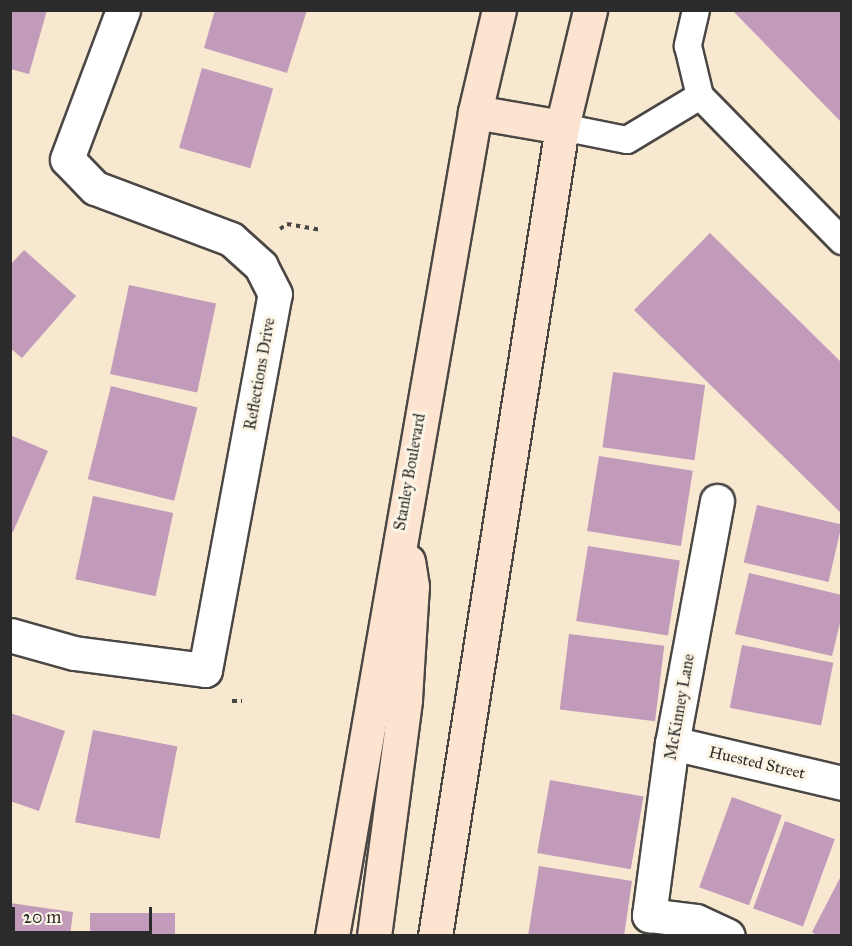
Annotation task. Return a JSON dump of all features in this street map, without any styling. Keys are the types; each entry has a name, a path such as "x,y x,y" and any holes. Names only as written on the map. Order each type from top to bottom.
{"main road":[{"name":"Stanley Boulevard","path":"332,936 402,517 475,112 499,10"},
{"path":"435,936 562,127 590,10"},
{"path":"475,112 562,127"},
{"path":"374,936 405,699 412,586 402,517"}],"street":[{"name":"Reflections Drive","path":"10,635 74,653 205,670 275,294 261,266 231,239 94,188 67,159 123,10"},
{"name":"McKinney Lane","path":"717,501 672,743 649,915 696,921 728,936"},
{"name":"Huested Street","path":"672,743 842,783"}],"lane":[{"path":"696,10 688,46 700,96 842,241"},
{"path":"562,127 627,140 700,96"}],"building":[{"path":"10,10 47,10 29,74 10,69"},
{"path":"215,10 307,10 287,73 204,48"},
{"path":"732,10 842,10 842,123"},
{"path":"202,68 273,88 250,168 179,148"},
{"path":"710,233 842,363 842,514 634,310"},
{"path":"24,250 76,296 22,358 10,348 10,265"},
{"path":"129,285 216,304 197,393 110,374"},
{"path":"613,372 705,385 695,460 602,447"},
{"path":"111,386 197,408 174,501 88,479"},
{"path":"10,435 48,451 13,532 10,531"},
{"path":"599,456 693,471 681,546 587,531"},
{"path":"93,496 173,513 156,596 75,579"},
{"path":"757,505 842,525 828,582 744,562"},
{"path":"588,546 680,561 668,636 576,621"},
{"path":"749,573 842,595 842,615 832,656 735,634"},
{"path":"569,634 664,646 655,721 560,709"},
{"path":"742,645 833,663 821,726 730,708"},
{"path":"10,713 65,731 39,811 10,801"},
{"path":"93,730 177,746 159,839 75,822"},
{"path":"550,780 644,796 631,869 537,853"},
{"path":"732,797 782,815 749,905 699,887"},
{"path":"785,821 835,839 803,927 753,908"},
{"path":"539,866 632,881 624,936 528,936"},
{"path":"842,874 842,936 818,936 812,932"},
{"path":"10,903 73,912 70,936 10,936"},
{"path":"90,913 175,913 175,936 90,936"}]}
